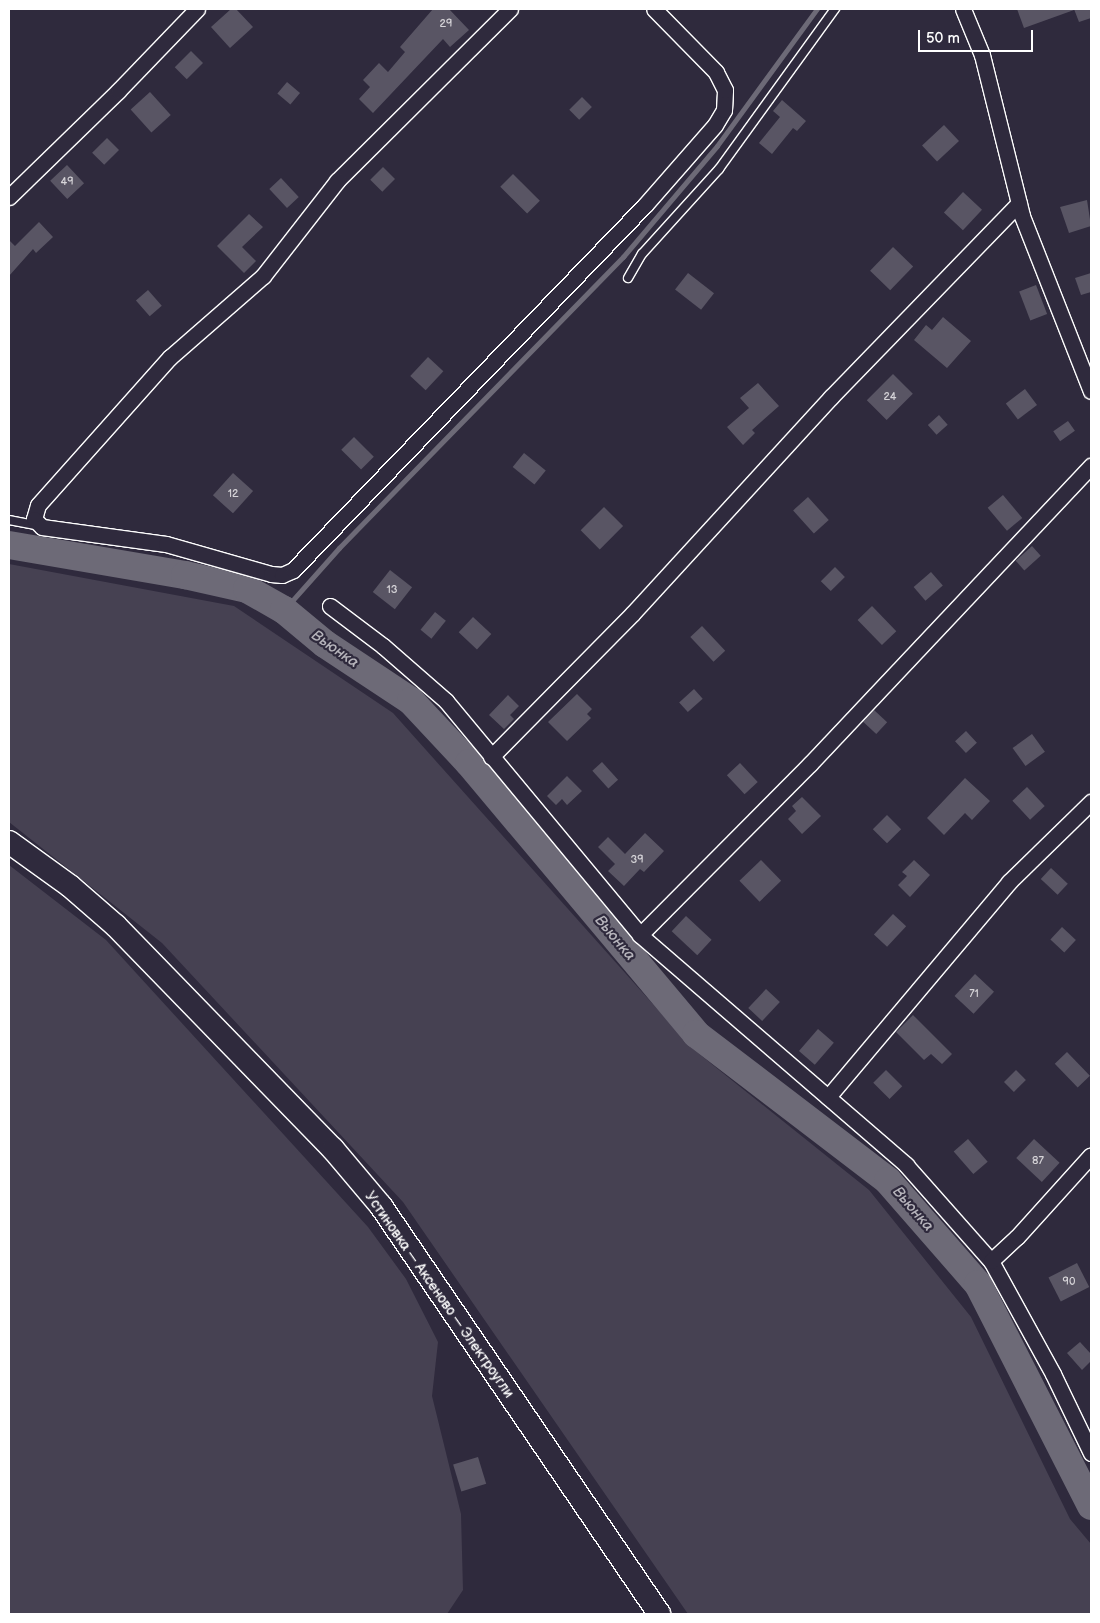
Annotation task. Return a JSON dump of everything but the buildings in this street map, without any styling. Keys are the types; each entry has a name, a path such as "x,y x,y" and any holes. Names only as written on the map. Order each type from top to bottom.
{"main road":[{"name":"Устиновка — Аксеново — Электроугли","path":"9,842 70,886 116,926 333,1149 381,1206 659,1614"}],"street":[{"path":"9,197 118,91 197,9"},
{"path":"510,9 337,181 263,276 170,357 38,505 34,519 42,527 166,544 277,574 293,570 645,205 715,125 724,110 725,90 716,72 654,9"},
{"path":"963,9 982,55 1019,203 1091,391"},
{"path":"491,757 633,613 831,397 1019,203"},
{"path":"640,935 816,757 1091,466"},
{"path":"330,606 383,646 446,701 640,935 906,1165 991,1260 1053,1374 1091,1453"},
{"path":"828,1096 1009,882 1091,802"},
{"path":"991,1260 1017,1237 1091,1155"}],"lane":[{"path":"628,278 642,254 719,169 835,9"},
{"path":"9,520 42,527"}],"shaded area":[{"path":"9,564 234,606 393,713 693,1049 869,1190 971,1317 1070,1519 1091,1544 1091,1614 688,1614 403,1202 162,943 9,822"},
{"path":"9,865 106,940 368,1227 406,1279 438,1342 432,1396 461,1514 463,1590 447,1614 9,1614"}],"waterway":[{"path":"284,610 339,548 623,257 717,146 817,9"},
{"name":"Вьюнка","path":"9,545 185,575 247,589 284,610 325,644 411,701 469,763 696,1034 888,1181 978,1284 1091,1506"}]}
